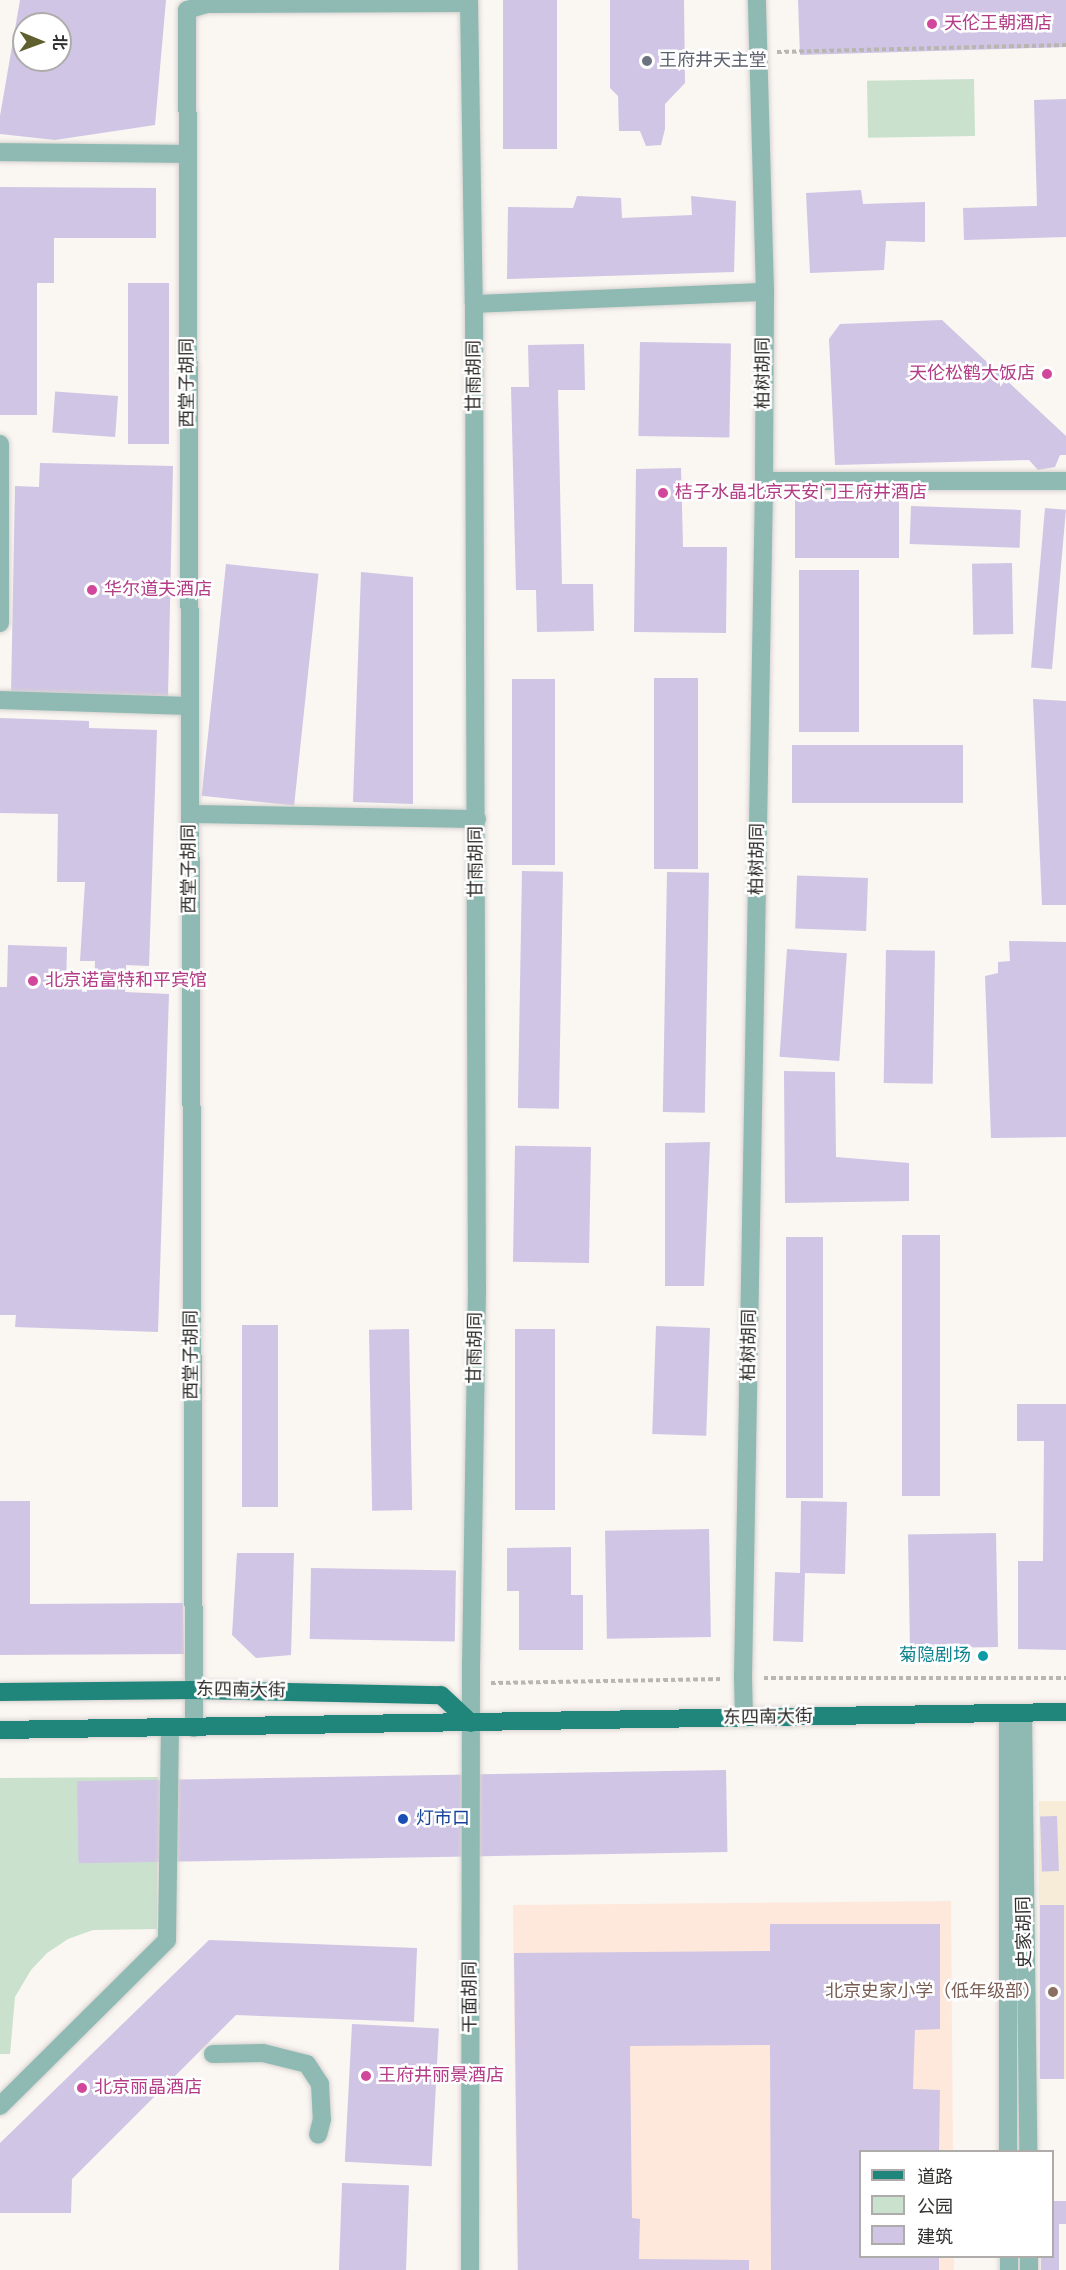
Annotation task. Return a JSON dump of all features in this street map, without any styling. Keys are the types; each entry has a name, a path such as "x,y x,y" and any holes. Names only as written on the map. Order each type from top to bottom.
{"main road":[{"name":"东四南大街","path":"0,1692 194,1690 441,1695 471,1723"},
{"name":"东四南大街","path":"0,1730 1066,1712"}],"street":[{"name":"柏树胡同","path":"744,1718 764,481 765,292 757,0"},
{"name":"西堂子胡同","path":"194,1728 187,10 207,4 470,2"},
{"name":"甘雨胡同","path":"470,2 477,819 477,1288 471,1723"},
{"path":"0,152 187,154"},
{"path":"474,304 765,292"},
{"path":"0,444 0,622"},
{"path":"764,481 1066,481"},
{"path":"0,700 189,706"},
{"path":"190,814 477,819"},
{"path":"1008,2150 1015,1714"},
{"name":"史家胡同","path":"1015,1714 1028,2150"},
{"name":"干面胡同","path":"470,2270 471,1723"},
{"path":"0,2106 167,1940 170,1728"},
{"path":"213,2054 263,2053 307,2064 320,2084 322,2119 318,2135"}],"path":[{"path":"758,52 1066,45"},
{"path":"471,1683 743,1678 1066,1678"}],"shaded area":[{"name":"北京史家小学（低年级部）","path":"1039,1801 1066,1801 1066,2079 1039,2079"},
{"path":"951,1901 953,2150 859,2150 859,2258 954,2258 954,2270 517,2270 513,1905"}],"green space":[{"path":"974,79 975,136 868,138 867,81"},
{"path":"158,1777 157,1929 93,1930 68,1939 47,1953 31,1970 15,1997 10,2054 0,2054 0,1778"}],"building":[{"path":"20,0 166,0 155,125 55,140 0,134 0,116 12,46 12,72 72,72 72,12 18,12"},
{"path":"503,0 557,0 557,149 503,149"},
{"name":"王府井天主堂","path":"610,0 684,0 685,83 665,104 665,129 661,145 646,146 640,131 619,131 618,96 610,88"},
{"name":"天伦王朝酒店","path":"798,0 1066,0 1066,47 800,55"},
{"path":"1066,99 1066,237 964,240 963,208 1037,206 1034,100"},
{"path":"0,187 156,188 156,238 54,238 54,283 37,283 37,415 0,415"},
{"path":"861,190 863,204 925,202 925,242 886,241 884,270 810,273 806,193"},
{"path":"577,196 621,198 622,218 692,215 691,196 736,201 734,272 507,279 508,207 573,208"},
{"path":"128,283 169,283 169,444 128,444"},
{"path":"942,320 1066,436 1066,455 1060,455 1055,467 1038,470 1029,460 835,465 829,339 840,324"},
{"path":"640,342 731,344 729,438 638,436"},
{"path":"584,344 585,390 558,390 562,584 593,584 594,631 537,632 536,590 516,590 511,387 529,387 528,345"},
{"path":"55,392 118,396 115,437 52,433"},
{"name":"华尔道夫酒店","path":"40,463 173,466 168,697 11,694 15,486 39,487"},
{"path":"681,468 683,547 727,547 726,633 634,632 636,469"},
{"path":"795,499 899,499 899,558 795,558"},
{"path":"911,506 1021,510 1020,548 910,544"},
{"path":"1045,508 1066,510 1052,669 1031,667"},
{"path":"1012,563 1013,634 973,635 972,564"},
{"path":"226,564 318,574 294,805 202,796"},
{"path":"799,570 859,570 859,732 799,732"},
{"path":"361,572 413,577 413,804 353,802"},
{"path":"654,678 698,678 698,869 654,869"},
{"path":"512,679 555,679 555,865 512,865"},
{"path":"1033,699 1066,701 1066,905 1042,905"},
{"path":"0,718 89,721 89,728 157,730 149,966 126,965 125,992 169,994 158,1332 15,1327 16,1315 0,1315 0,987 7,987 8,945 67,947 66,989 94,990 95,961 80,961 85,882 57,882 58,814 0,813"},
{"path":"792,745 963,745 963,803 792,803"},
{"path":"522,871 563,872 559,1109 518,1108"},
{"path":"667,872 709,873 705,1113 663,1112"},
{"path":"797,876 868,878 866,931 795,928"},
{"path":"1009,941 1066,942 1066,1137 991,1138 985,976 998,973 998,962 1010,961"},
{"path":"787,949 847,953 839,1061 779,1057"},
{"path":"886,950 935,951 933,1084 884,1083"},
{"path":"784,1071 835,1072 836,1157 909,1163 909,1201 785,1203"},
{"path":"710,1142 704,1286 665,1286 665,1143"},
{"path":"515,1146 591,1147 589,1263 513,1262"},
{"path":"902,1235 940,1235 940,1496 902,1496"},
{"path":"786,1237 823,1237 823,1498 786,1498"},
{"path":"242,1325 278,1325 278,1507 242,1507"},
{"path":"656,1326 710,1328 706,1436 652,1434"},
{"path":"409,1329 412,1510 372,1511 369,1330"},
{"path":"515,1329 555,1329 555,1510 515,1510"},
{"path":"1017,1404 1066,1404 1066,1650 1018,1649 1018,1561 1043,1561 1044,1441 1017,1441"},
{"path":"0,1501 30,1501 30,1604 183,1603 184,1654 0,1655"},
{"path":"801,1501 847,1502 845,1574 805,1573 803,1642 773,1641 775,1572 800,1573"},
{"path":"709,1529 711,1637 607,1639 605,1531"},
{"path":"996,1533 998,1647 910,1649 908,1535"},
{"path":"571,1547 571,1595 583,1595 583,1650 519,1650 519,1591 507,1591 507,1548"},
{"path":"237,1553 294,1553 291,1655 256,1658 232,1635"},
{"path":"311,1568 456,1571 455,1642 310,1639"},
{"path":"726,1770 727,1852 79,1863 77,1781"},
{"path":"1057,1816 1059,1871 1042,1872 1040,1817"},
{"path":"1040,1905 1064,1905 1064,2079 1040,2079"},
{"path":"770,1924 940,1924 940,2029 915,2030 913,2089 940,2090 939,2150 859,2150 859,2258 939,2258 939,2270 771,2270 770,2045 630,2046 632,2218 640,2219 639,2259 749,2260 749,2270 518,2270 514,1953 770,1951"},
{"path":"209,1940 417,1948 414,2022 236,2015 72,2179 71,2213 0,2213 0,2143"},
{"path":"352,2024 439,2029 432,2166 345,2162"},
{"path":"342,2183 409,2185 406,2270 339,2270"},
{"path":"1054,2201 1066,2201 1066,2224 1059,2224 1059,2270 1041,2270 1041,2258 1054,2258"}],"place":[{"name":"天伦王朝酒店","path":"932,24"},
{"name":"王府井天主堂","path":"647,61"},
{"name":"天伦松鹤大饭店","path":"1047,374"},
{"name":"桔子水晶北京天安门王府井酒店","path":"663,493"},
{"name":"华尔道夫酒店","path":"92,590"},
{"name":"北京诺富特和平宾馆","path":"33,981"},
{"name":"菊隐剧场","path":"983,1656"},
{"name":"灯市口","path":"403,1819"},
{"name":"北京史家小学（低年级部）","path":"1053,1992"},
{"name":"王府井丽景酒店","path":"366,2076"},
{"name":"北京丽晶酒店","path":"82,2088"}]}
